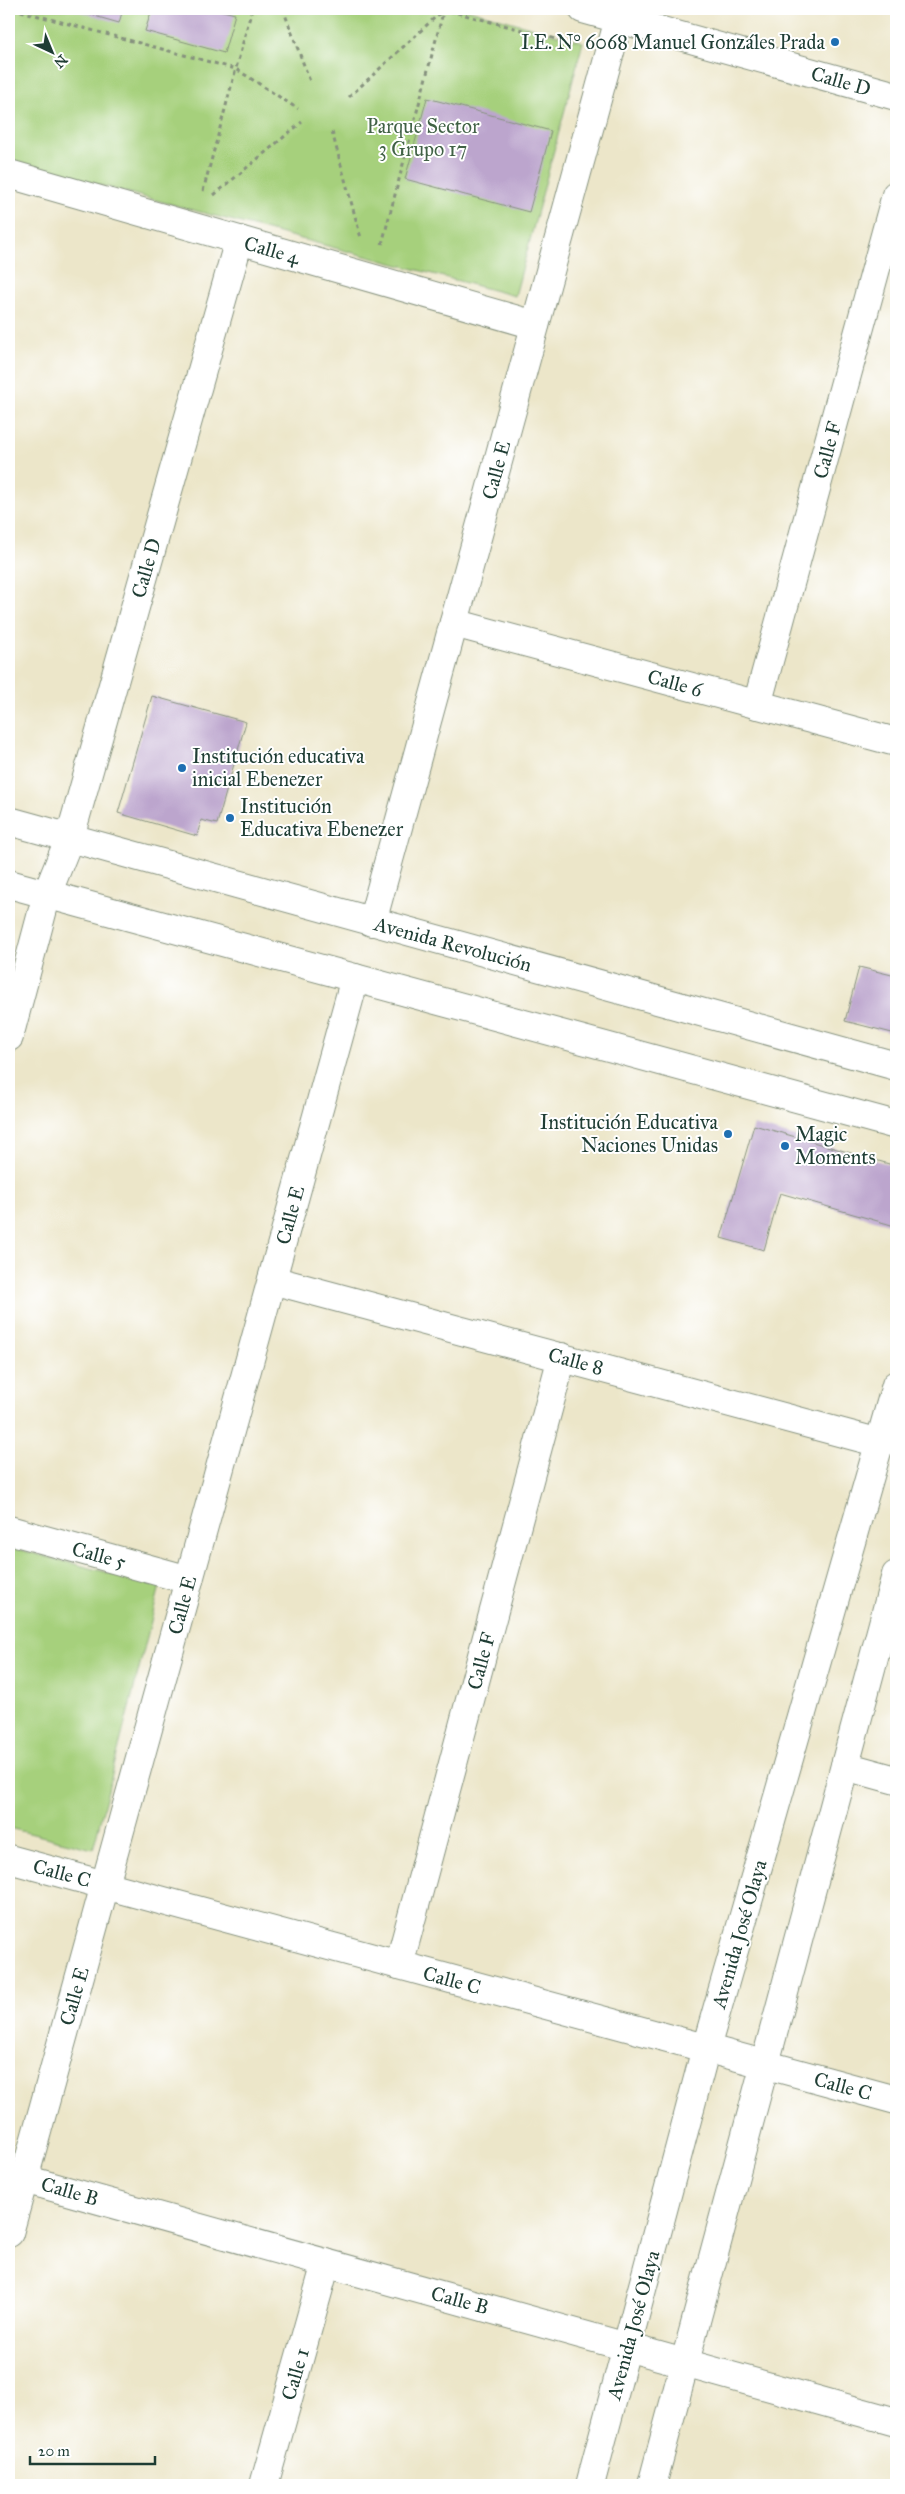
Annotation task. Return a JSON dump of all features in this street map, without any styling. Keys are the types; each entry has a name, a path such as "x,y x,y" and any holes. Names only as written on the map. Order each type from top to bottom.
{"street":[{"name":"Calle D","path":"583,9 896,96"},
{"name":"Calle E","path":"372,922 619,19"},
{"name":"Calle 4","path":"9,174 195,218 239,240 376,268 535,325"},
{"name":"Calle F","path":"757,705 896,195"},
{"name":"Calle D","path":"47,894 70,837 239,240"},
{"name":"Calle 6","path":"454,623 896,742"},
{"name":"Avenida Revolución","path":"9,822 70,837 896,1066"},
{"path":"9,884 896,1125"},
{"path":"9,1037 47,894"},
{"name":"Calle E","path":"9,2233 355,978"},
{"name":"Calle 8","path":"272,1280 880,1443"},
{"name":"Calle F","path":"399,1965 562,1357"},
{"name":"Avenida José Olaya","path":"590,2485 706,2048 896,1385"},
{"name":"Calle 5","path":"9,1530 189,1580"},
{"path":"652,2485 896,1575"},
{"path":"845,1766 896,1780"},
{"name":"Calle C","path":"9,1859 896,2100"},
{"name":"Calle B","path":"24,2179 896,2422"},
{"name":"Calle 1","path":"264,2485 326,2263"}],"path":[{"path":"13,9 236,69 298,109"},
{"path":"195,218 252,9"},
{"path":"283,9 312,84"},
{"path":"443,9 571,43"},
{"path":"349,97 443,9"},
{"path":"376,268 443,9"},
{"path":"195,218 302,122"},
{"path":"332,132 365,254 376,268"}],"green space":[{"name":"Parque Sector 3 Grupo 17","path":"11,9 466,9 583,42 515,296 9,161 9,17"},
{"path":"9,1547 160,1586 93,1849 9,1828"}],"building":[{"path":"70,9 123,9 119,23"},
{"path":"152,9 215,9 235,14 224,53 145,31"},
{"path":"427,98 551,131 529,212 405,179"},
{"name":"Institución educativa inicial Ebenezer","path":"152,696 246,722 217,824 201,820 197,836 118,813"},
{"path":"859,967 896,976 896,1034 845,1021"},
{"path":"754,1125 896,1166 895,1226 780,1193 764,1250 721,1238"}],"place":[{"name":"I.E. N° 6068 Manuel Gonzáles Prada","path":"835,42"},
{"name":"Institución educativa inicial Ebenezer","path":"182,768"},
{"name":"Institución Educativa Ebenezer","path":"230,818"},
{"name":"Institución Educativa Naciones Unidas","path":"728,1134"},
{"name":"Magic Moments","path":"785,1146"}]}
